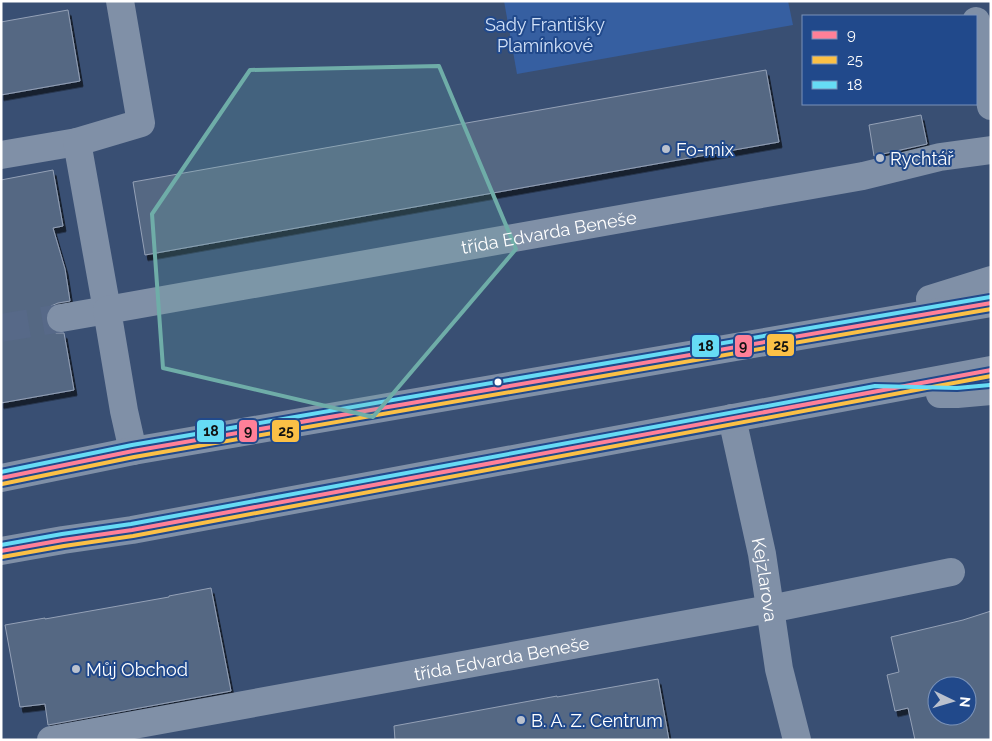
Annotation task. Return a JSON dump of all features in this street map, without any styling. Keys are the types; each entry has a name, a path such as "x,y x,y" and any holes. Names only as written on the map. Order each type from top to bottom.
{"street":[{"path":"1,155 77,142 141,123 120,1"},
{"path":"977,26 991,106"},
{"path":"77,142 124,411 133,451"},
{"name":"třída Edvarda Beneše","path":"61,318 863,176 940,157 991,150"},
{"path":"862,325 893,312 991,280"},
{"path":"1,478 133,451 991,303"},
{"path":"1,551 132,530 991,370"},
{"path":"876,392 958,394 991,391"},
{"name":"Kejzlarova","path":"732,418 762,554 779,669 797,740"},
{"name":"třída Edvarda Beneše","path":"52,740 770,609 951,572"}],"highlighted area":[{"path":"439,66 516,249 373,417 163,368 152,214 250,70"}],"green space":[{"name":"Sady Františky Plamínkové","path":"504,1 788,1 793,25 517,74"}],"building":[{"path":"68,10 80,81 1,95 1,22"},
{"path":"766,70 779,142 145,255 133,182"},
{"path":"921,115 927,144 874,156 869,125"},
{"path":"53,170 63,226 53,228 65,269 70,301 51,306 47,312 46,320 49,328 56,333 64,333 74,390 1,403 1,180"},
{"path":"211,588 231,691 48,725 45,704 20,707 5,625"},
{"path":"991,611 991,740 915,740 908,708 895,711 887,675 899,672 891,637 963,620"},
{"path":"658,679 669,740 395,740 394,726"}],"tunnel":[{"path":"1,328 61,318"}],"transit line":[{"name":"18","path":"1,472 132,445 990,297"},
{"name":"9","path":"1,478 133,451 991,303"},
{"name":"25","path":"2,484 134,457 991,309"},
{"name":"9","path":"1,551 132,530 991,370"},
{"name":"25","path":"2,557 133,536 991,376"},
{"name":"18","path":"1,545 131,524 875,386 957,388 990,385"}],"place":[{"name":"Fo-mix","path":"666,149"},
{"name":"Rychtář","path":"880,158"},
{"name":"Můj Obchod","path":"76,669"},
{"name":"B. A. Z. Centrum","path":"521,720"}]}
